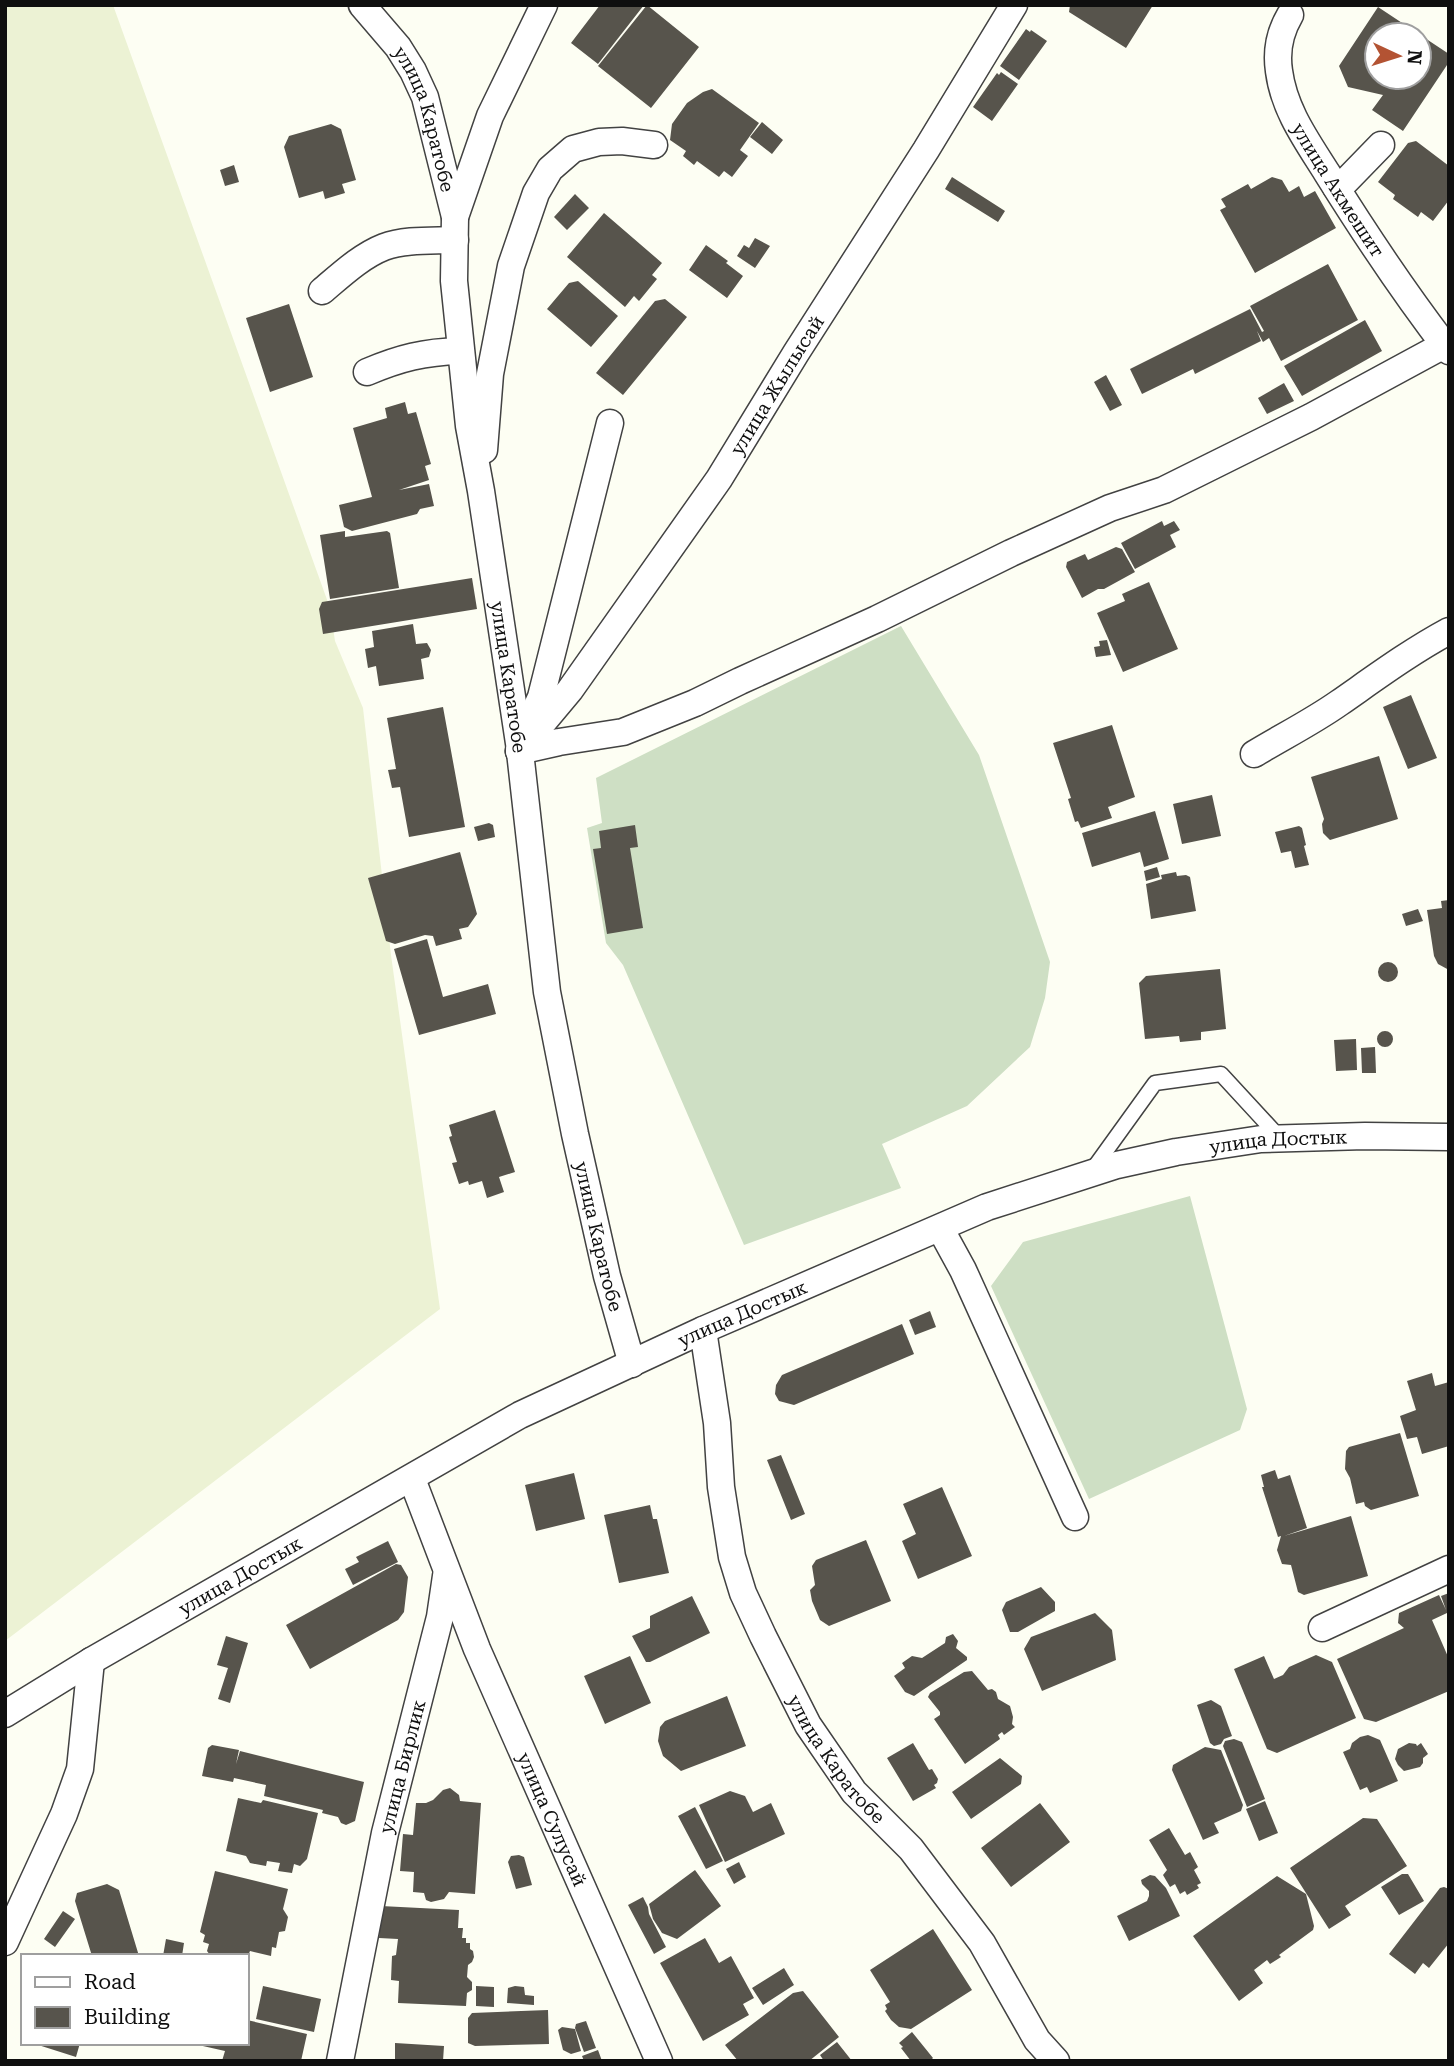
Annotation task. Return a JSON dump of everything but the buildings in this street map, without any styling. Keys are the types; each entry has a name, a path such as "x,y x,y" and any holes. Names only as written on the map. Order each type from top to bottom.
{"street":[{"name":"улица Каратобе","path":"362,5 398,47 425,97 455,228 454,281 469,426 519,747 547,992 598,1237 632,1364"},
{"path":"322,291 356,263 386,246 420,241 455,228 490,116 544,5"},
{"name":"улица Жылысай","path":"519,747 578,679 719,479 796,353 919,162 1014,5"},
{"name":"улица Акмешит","path":"1290,15 1281,30 1278,70 1299,128 1382,258 1447,348"},
{"path":"481,491 489,374 511,266 536,193 550,169 573,149 599,142 622,141 654,145"},
{"path":"1336,187 1346,181 1381,145"},
{"path":"519,747 623,732 695,703 1110,508 1164,490 1447,348"},
{"path":"367,372 393,361 429,352 460,351"},
{"path":"519,747 541,696 610,423"},
{"path":"1254,754 1338,704 1371,679 1449,631"},
{"name":"улица Достык","path":"5,1714 91,1661 520,1415 702,1330 987,1207 1117,1165 1176,1152 1261,1139 1449,1137"},
{"path":"940,1228 963,1270 1075,1517"},
{"name":"улица Каратобе","path":"702,1330 717,1423 721,1487 732,1557 743,1593 763,1636 807,1725 854,1792 911,1849 982,1943 1038,2040 1056,2061"},
{"name":"улица Бирлик","path":"340,2061 385,1833 440,1617 447,1574 412,1479"},
{"path":"1322,1628 1449,1569"},
{"name":"улица Сулусай","path":"447,1574 482,1662 659,2061"},
{"path":"5,1942 64,1814 80,1769 91,1661"}],"lane":[{"path":"1090,1174 1155,1083 1222,1074 1281,1139"}],"green space":[{"path":"5,5 113,5 330,608 335,641 363,708 391,955 440,1309 5,1641"},
{"path":"901,626 979,755 1050,962 1045,998 1030,1047 967,1106 882,1144 901,1188 744,1245 623,965 606,943 587,828 602,823 596,778"},
{"path":"1190,1196 1247,1409 1240,1430 1089,1499 991,1286 1023,1242"}]}
